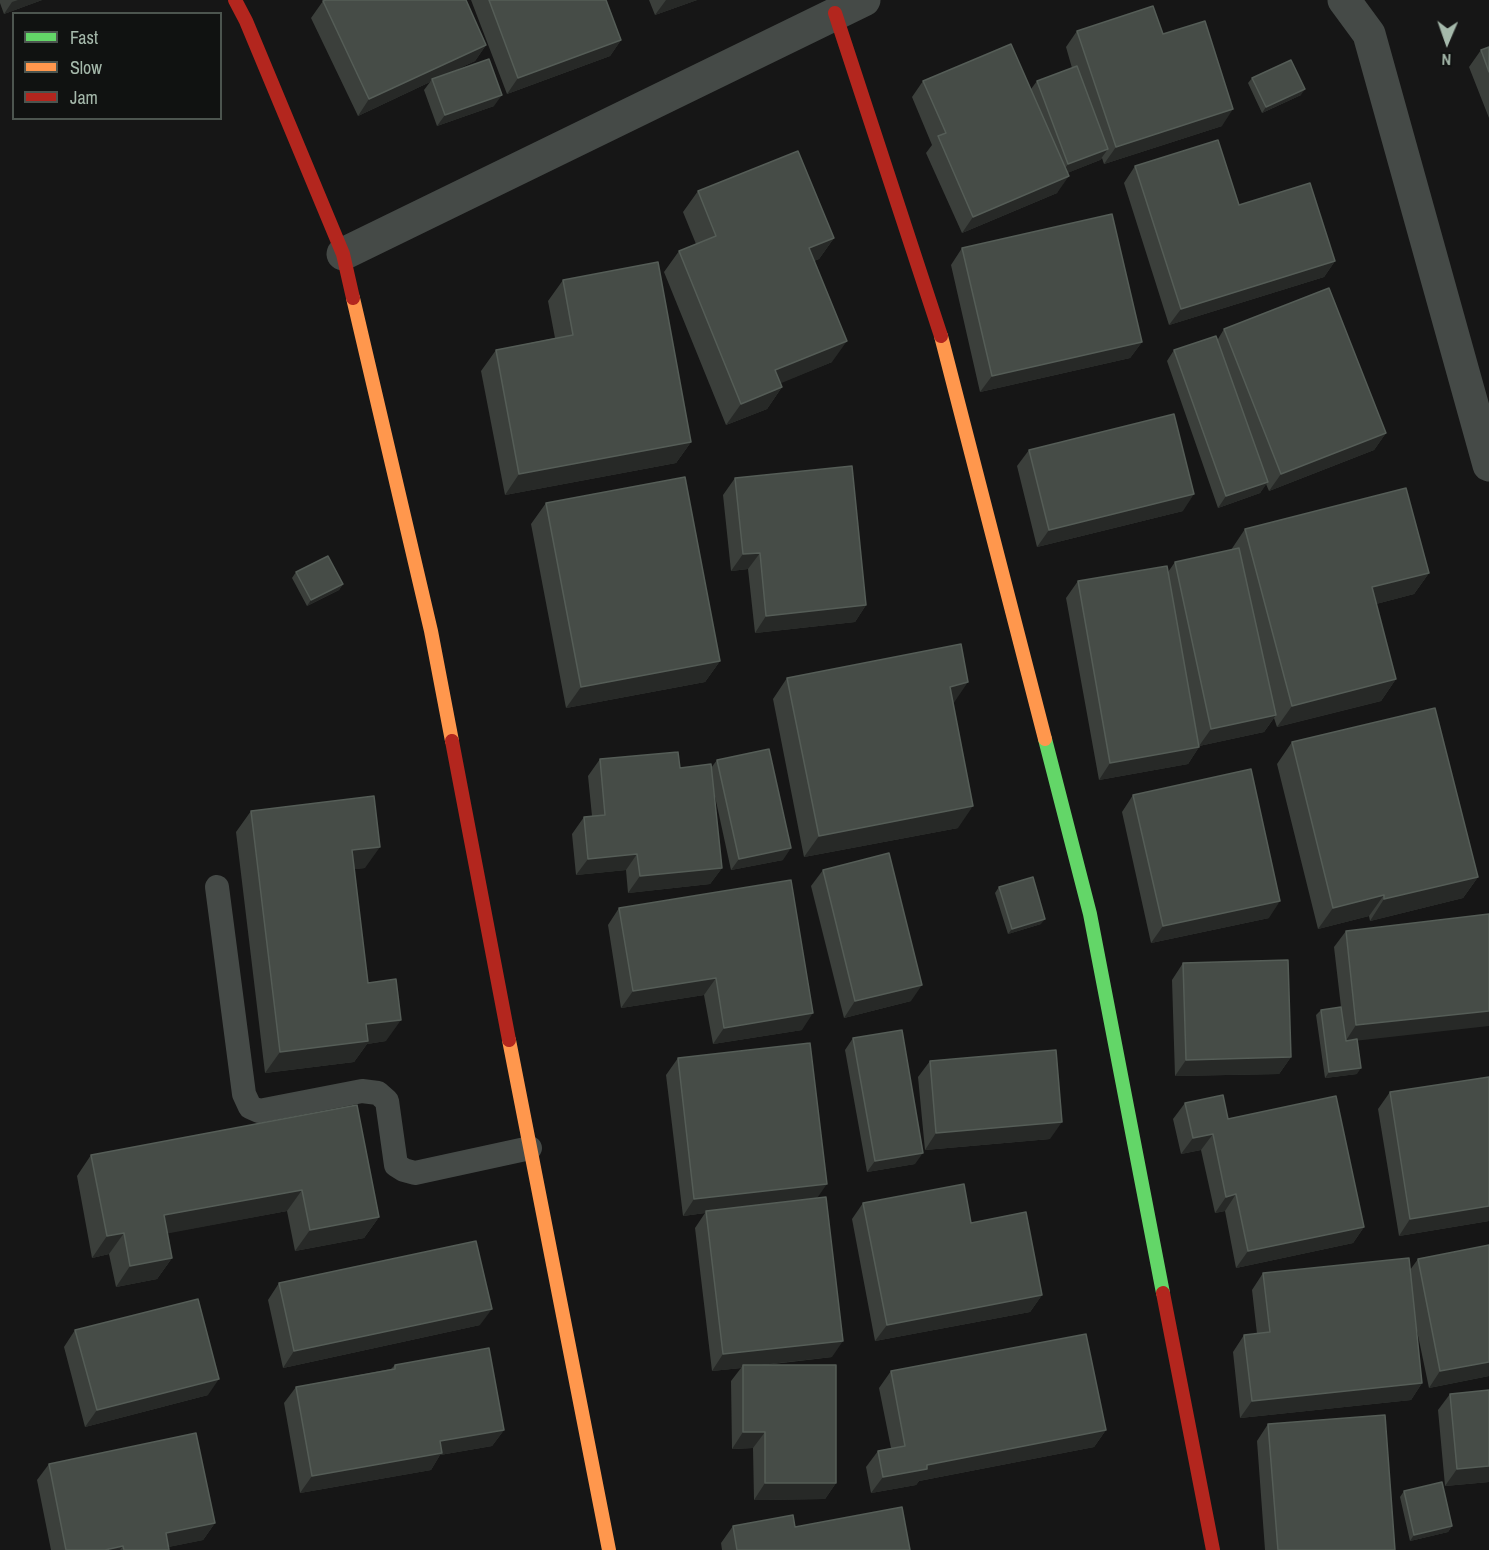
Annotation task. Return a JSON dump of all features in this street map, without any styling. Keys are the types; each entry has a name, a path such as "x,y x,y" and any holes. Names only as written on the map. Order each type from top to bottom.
{"street":[{"path":"235,0 246,21 343,254 431,630 609,1550"},
{"path":"1344,0 1369,34 1489,465"},
{"path":"343,254 849,6 941,337 1090,914 1213,1550"}],"lane":[{"path":"217,887 244,1094 250,1107 259,1111 362,1091 378,1093 387,1101 396,1165 415,1173 530,1148"}],"building":[{"path":"466,0 486,45 369,99 323,1"},
{"path":"489,0 606,0 621,40 518,78"},
{"path":"1153,6 1163,34 1205,21 1233,109 1116,147 1077,31"},
{"path":"1011,44 1069,176 973,217 938,136 946,133 923,81"},
{"path":"1489,47 1489,72 1481,50"},
{"path":"489,59 502,95 445,115 432,79"},
{"path":"1291,60 1305,89 1266,107 1252,78"},
{"path":"1077,66 1108,149 1068,164 1037,81"},
{"path":"1218,140 1239,205 1310,183 1335,261 1181,309 1135,166"},
{"path":"798,151 834,238 809,248 847,341 775,370 782,387 741,404 679,251 716,236 698,191"},
{"path":"1112,214 1142,342 992,376 962,248"},
{"path":"658,262 691,442 519,474 496,350 573,335 563,280"},
{"path":"1329,288 1386,433 1281,474 1224,329"},
{"path":"1216,336 1268,482 1226,496 1174,350"},
{"path":"1174,414 1194,494 1049,530 1029,450"},
{"path":"852,466 866,605 766,616 760,553 743,554 735,478"},
{"path":"685,477 720,661 581,687 546,503"},
{"path":"1406,488 1429,573 1372,587 1396,679 1292,706 1245,529"},
{"path":"1239,548 1276,715 1211,729 1175,562"},
{"path":"328,556 343,584 311,600 296,572"},
{"path":"1167,566 1199,747 1110,763 1078,581"},
{"path":"961,644 968,682 950,687 973,806 819,836 787,678"},
{"path":"1435,708 1478,877 1384,899 1384,895 1333,908 1292,742"},
{"path":"769,749 791,848 739,859 717,760"},
{"path":"678,752 680,768 711,764 722,868 640,876 637,854 588,859 584,817 605,815 600,759"},
{"path":"1251,769 1280,901 1163,926 1133,795"},
{"path":"374,796 380,847 352,850 368,983 396,979 401,1020 366,1024 368,1041 280,1052 251,811"},
{"path":"889,853 922,985 855,1001 823,870"},
{"path":"1033,877 1045,919 1012,929 999,887"},
{"path":"791,880 813,1013 724,1028 716,978 633,991 619,908"},
{"path":"1489,914 1489,1011 1356,1025 1346,931"},
{"path":"1288,960 1291,1057 1186,1060 1183,963"},
{"path":"1341,1007 1346,1041 1357,1039 1361,1068 1329,1072 1321,1010"},
{"path":"902,1030 923,1153 875,1161 853,1038"},
{"path":"810,1043 827,1184 694,1199 678,1058"},
{"path":"1056,1050 1062,1122 936,1133 930,1061"},
{"path":"1489,1077 1489,1206 1410,1219 1390,1092"},
{"path":"1223,1095 1228,1119 1336,1096 1364,1227 1248,1251 1236,1194 1226,1197 1213,1134 1193,1138 1185,1103"},
{"path":"357,1105 379,1217 310,1230 302,1190 164,1215 172,1258 130,1266 124,1233 107,1236 91,1155"},
{"path":"964,1184 971,1223 1026,1212 1042,1295 887,1325 863,1203"},
{"path":"826,1197 843,1341 723,1354 706,1211"},
{"path":"476,1241 492,1309 294,1351 279,1283"},
{"path":"1489,1245 1489,1362 1440,1371 1418,1259"},
{"path":"1409,1258 1422,1383 1252,1401 1244,1335 1270,1332 1263,1273"},
{"path":"198,1299 219,1379 97,1410 75,1330"},
{"path":"1086,1334 1106,1430 927,1465 927,1469 883,1477 878,1451 905,1446 891,1371"},
{"path":"489,1348 504,1430 440,1441 442,1453 312,1476 296,1387 395,1369 395,1365"},
{"path":"743,1365 836,1365 836,1483 765,1483 765,1432 743,1432"},
{"path":"1489,1390 1489,1466 1457,1469 1450,1394"},
{"path":"1385,1415 1395,1550 1278,1550 1268,1424"},
{"path":"196,1433 215,1523 166,1533 169,1550 124,1550 123,1546 105,1550 66,1550 49,1464"},
{"path":"1442,1482 1452,1526 1414,1535 1404,1491"},
{"path":"902,1507 910,1550 737,1550 733,1526 793,1515 795,1527"}],"traffic: fast":[{"path":"1045,739 1090,914 1163,1293"}],"traffic: slow":[{"path":"353,298 431,631 452,741"},
{"path":"941,336 1045,739"},
{"path":"509,1040 609,1550"}],"traffic: jam":[{"path":"235,0 246,21 343,254 353,298"},
{"path":"835,13 941,336"},
{"path":"452,741 509,1040"},
{"path":"1163,1293 1213,1550"}]}
